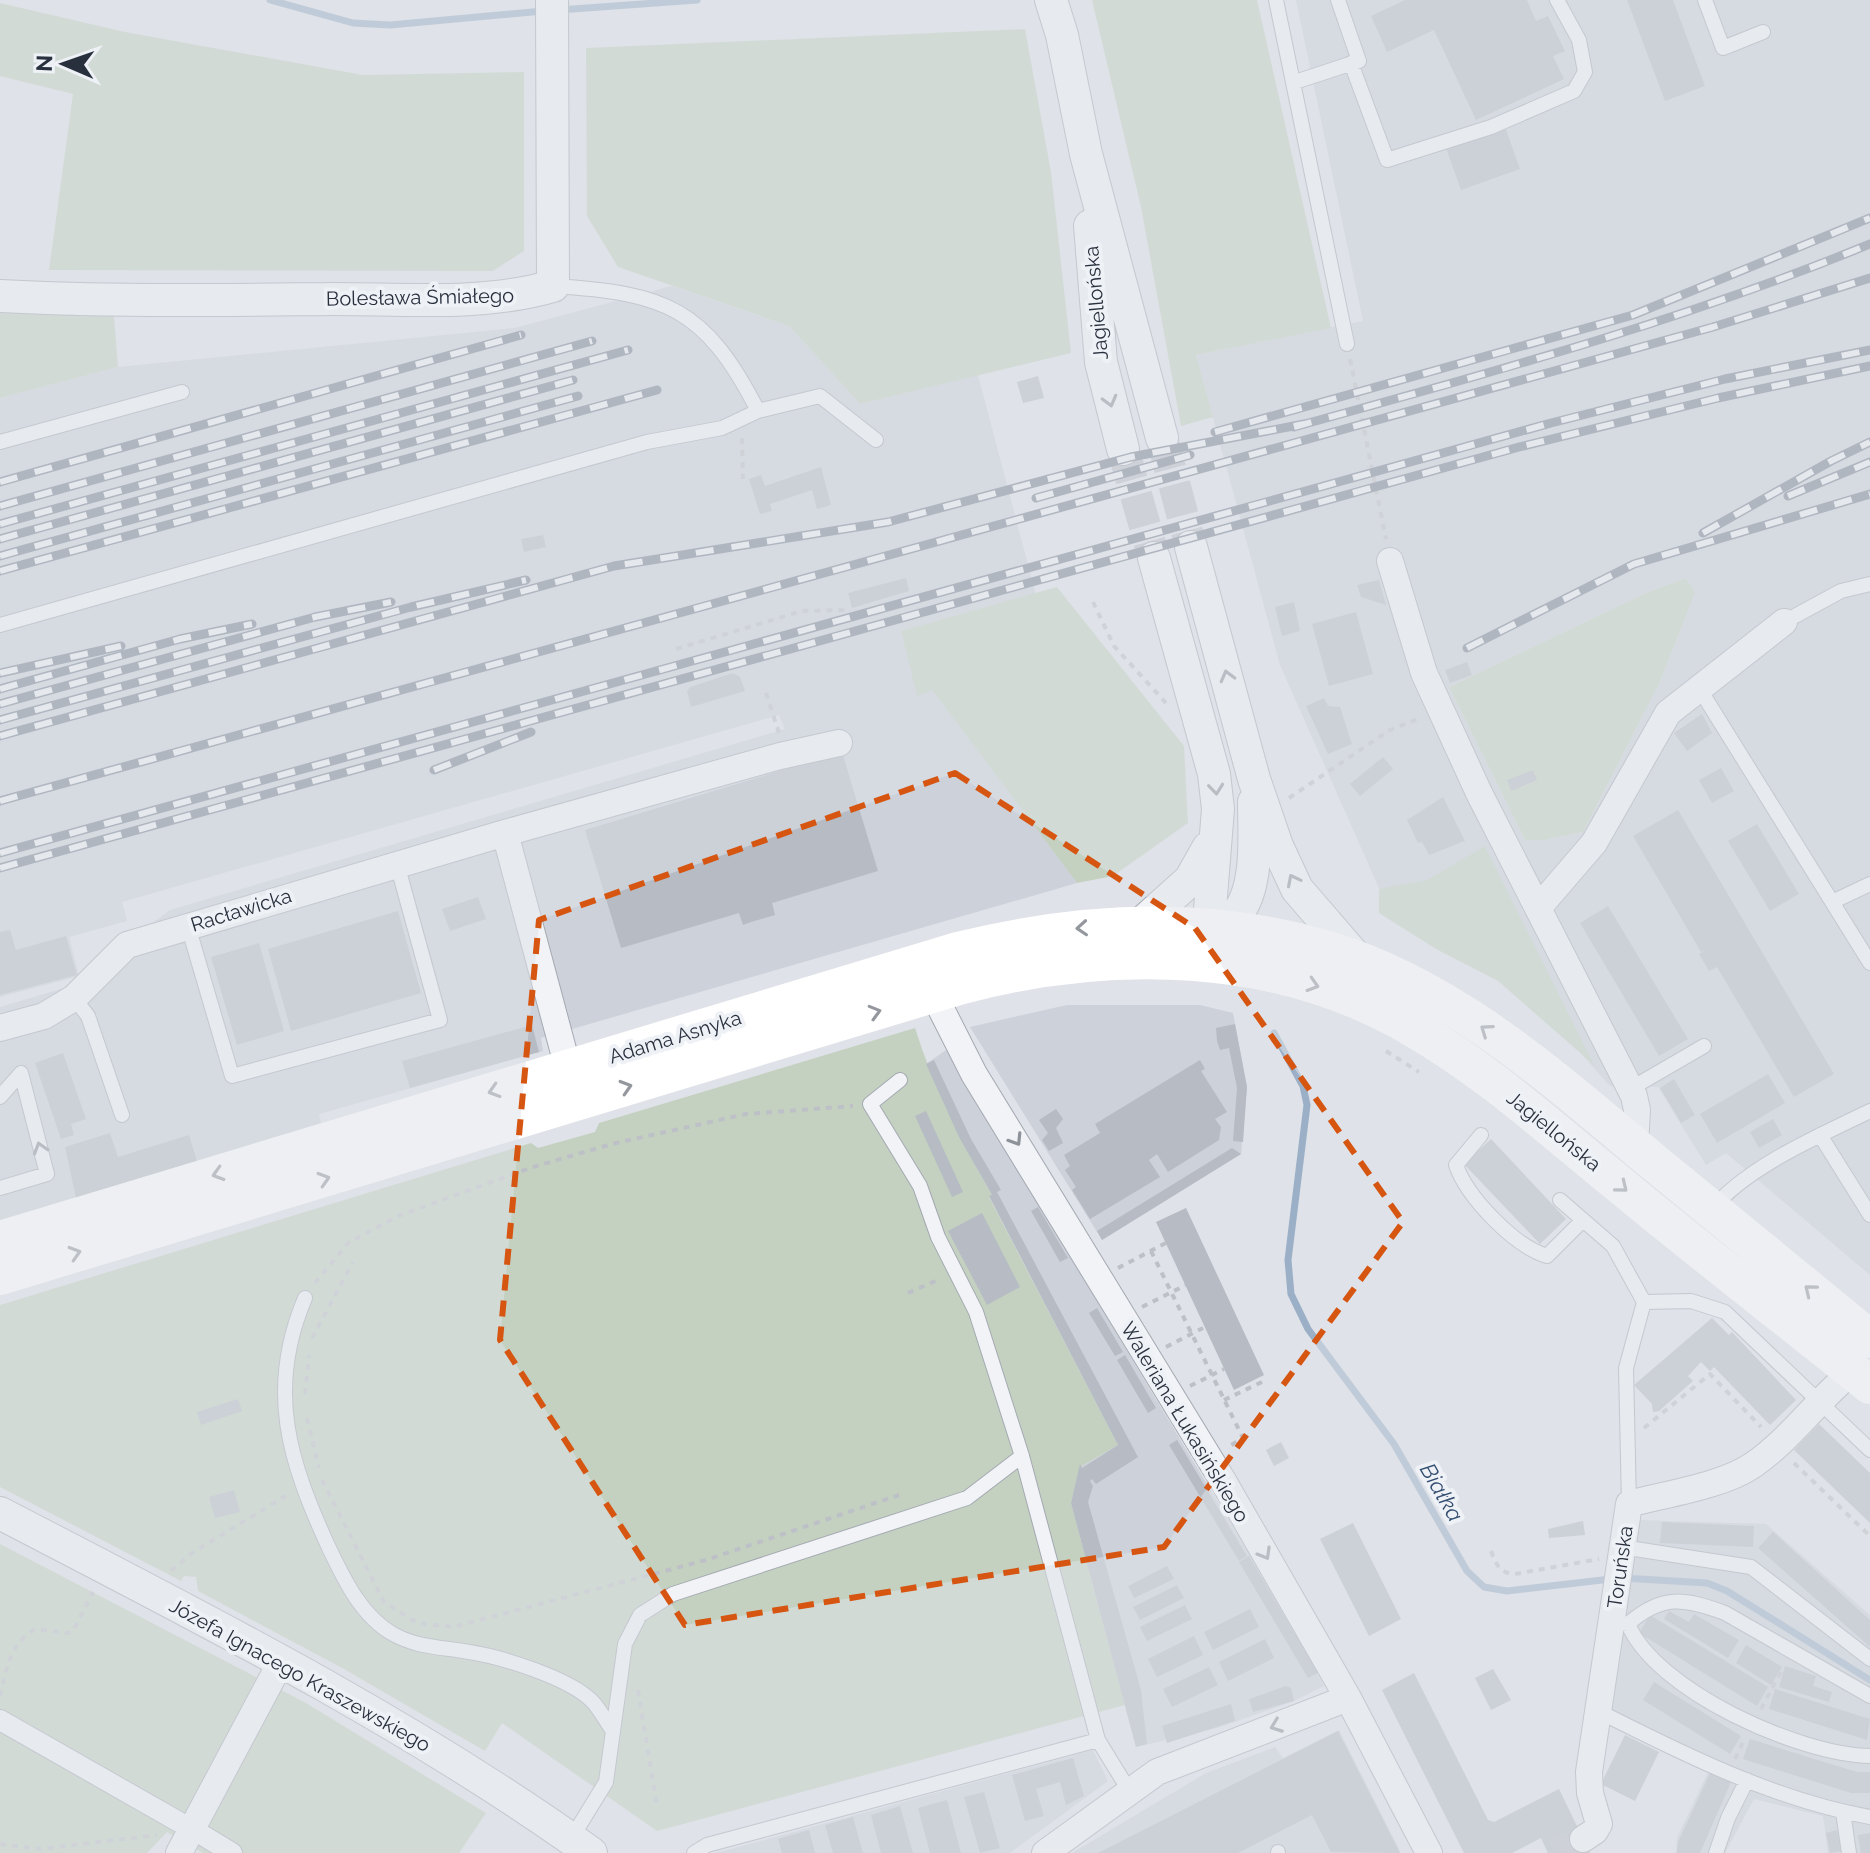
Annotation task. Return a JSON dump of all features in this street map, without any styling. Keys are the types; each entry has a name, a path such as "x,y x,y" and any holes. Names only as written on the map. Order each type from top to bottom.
{"main road":[{"name":"Adama Asnyka","path":"0,1276 972,948 1067,929 1140,925 1216,929 1275,937 1360,962"},
{"name":"Adama Asnyka","path":"0,1240 573,1085 934,995 997,976 1056,965 1116,960 1188,961 1237,967"},
{"name":"Jagiellońska","path":"1360,962 1441,1001 1482,1027 1635,1146 1711,1209 1864,1365"},
{"name":"Jagiellońska","path":"1237,967 1345,995 1413,1028 1457,1056 1864,1365"}],"street":[{"path":"552,0 553,286"},
{"name":"Jagiellońska","path":"1051,0 1068,60 1086,154 1162,438"},
{"name":"Jagiellońska","path":"1086,154 1093,298 1101,362 1123,449"},
{"name":"Bolesława Śmiałego","path":"7,291 75,300 520,296 553,286"},
{"name":"Jagiellońska","path":"1191,547 1254,779 1277,846 1297,889 1360,962"},
{"path":"1154,558 1214,774 1216,835 1209,889 1216,929 1237,967"},
{"path":"1390,561 1424,673 1630,1089 1637,1110 1635,1146"},
{"path":"1539,907 1594,843 1668,713 1784,622"},
{"path":"1202,724 1237,715"},
{"name":"Racławicka","path":"0,1028 44,1016 74,998 127,945 505,833 785,754 839,743"},
{"name":"Jagiellońska","path":"1188,961 1216,929 1236,915 1246,896 1254,842 1254,779"},
{"path":"505,833 573,1085"},
{"path":"1140,925 1190,880 1216,835"},
{"name":"Waleriana Łukasińskiego","path":"934,995 974,1074 1209,1458 1348,1698 1429,1853"},
{"name":"Toruńska","path":"1583,1839 1599,1824 1590,1793 1589,1772 1618,1615 1621,1552 1629,1504 1733,1475 1777,1447 1819,1402 1864,1365"},
{"name":"Józefa Ignacego Kraszewskiego","path":"0,1513 282,1660 393,1725 581,1846"},
{"path":"179,1853 282,1660"},
{"path":"1045,1853 1157,1772 1348,1698"},
{"path":"0,1720 179,1822"},
{"path":"204,1836 232,1853"}],"lane":[{"path":"1276,0 1347,344"},
{"path":"1295,82 1359,61 1338,0"},
{"path":"1351,63 1387,160 1491,127 1574,91 1585,72 1579,40 1557,0"},
{"path":"1705,0 1723,48 1763,32"},
{"path":"553,286 639,295 681,311 735,367 758,411"},
{"path":"0,442 182,392"},
{"path":"0,625 647,442 722,428 758,411 820,396 876,440"},
{"path":"1784,622 1841,591 1870,584"},
{"path":"1699,688 1870,963"},
{"path":"188,926 232,1076 440,1020 397,864"},
{"path":"1832,902 1870,884"},
{"path":"74,998 88,1016 122,1115"},
{"path":"1630,1089 1704,1046"},
{"path":"0,1097 21,1073 47,1174 0,1188"},
{"path":"900,1080 870,1104 920,1186 938,1237 976,1312 1022,1456 1098,1740 1130,1792"},
{"path":"1711,1209 1728,1190 1820,1135 1870,1111"},
{"path":"1481,1135 1456,1165 1461,1180 1505,1230 1534,1252 1547,1256 1582,1221"},
{"path":"1820,1135 1870,1215"},
{"path":"1560,1200 1613,1246 1644,1302 1626,1368 1630,1439 1629,1504"},
{"path":"305,1298 290,1334 284,1401 289,1448 301,1487 346,1584 369,1614 392,1633 429,1648 470,1652 555,1679 591,1700 613,1731"},
{"path":"1644,1302 1691,1301 1725,1312 1870,1450"},
{"path":"581,1846 606,1782 625,1644 640,1615 673,1594 967,1498 1022,1456"},
{"path":"1621,1552 1751,1567 1870,1659"},
{"path":"1870,1696 1725,1613 1687,1601 1618,1615 1658,1666 1753,1725 1834,1752 1870,1756"},
{"path":"1598,1711 1747,1780 1843,1812 1870,1817"},
{"path":"694,1853 707,1845 1098,1740"},
{"path":"1716,1853 1728,1818 1747,1780"},
{"path":"1843,1812 1849,1853"}],"path":[{"path":"1347,344 1390,561"},
{"path":"743,479 742,424 758,411"},
{"path":"1093,602 1114,646 1178,716 1202,724"},
{"path":"676,649 802,611 848,610"},
{"path":"766,693 785,754"},
{"path":"1289,798 1390,730 1441,709"},
{"path":"305,1298 325,1267 348,1243 398,1216 533,1167 612,1144 746,1114 870,1104"},
{"path":"1098,1279 1166,1243"},
{"path":"1151,1251 1243,1438 1209,1458"},
{"path":"353,1262 311,1341 304,1407 321,1477 384,1602 417,1623 453,1627 542,1604 706,1560 899,1495"},
{"path":"908,1293 956,1272"},
{"path":"1122,1317 1186,1285"},
{"path":"1147,1357 1203,1328"},
{"path":"1170,1396 1224,1369"},
{"path":"1630,1439 1710,1374 1777,1447 1870,1536"},
{"path":"1224,1400 1266,1380"},
{"path":"151,1591 192,1553 301,1487"},
{"path":"1491,1551 1497,1566 1505,1574 1593,1561 1621,1552"},
{"path":"0,1696 12,1652 20,1639 35,1629 73,1631 105,1568"},
{"path":"1741,1747 1792,1652"},
{"path":"637,1682 657,1806"},
{"path":"0,1844 41,1849 160,1834"}],"highlighted area":[{"path":"955,773 1195,928 1403,1222 1164,1547 685,1625 500,1340 539,920"}],"shaded area":[{"path":"1296,0 1870,0 1870,1275 1726,1153 1706,1165 1658,1087 1610,1086 1521,986 1379,888 1280,665 1196,355 1363,321","holes":["1686,578 1695,593 1660,682 1583,832 1545,840 1525,840 1449,687 1648,592"]},
{"path":"672,286 789,326 860,404 978,375 1036,595 901,631 918,695 932,689 1077,883 541,1038 543,1051 319,1114 321,1123 0,1220 0,1007 64,988 170,910 785,729 779,715 122,902 127,921 69,937 79,976 0,997 0,398 118,367 515,328"},
{"path":"1067,1005 1200,1005 1233,1013 1247,1087 1241,1154 1102,1240 970,1027"},
{"path":"946,1050 1249,1554 1324,1686 1294,1701 1217,1728 1136,1747 1071,1503 1080,1467 1118,1445 989,1196 992,1194 959,1137 926,1064"},
{"path":"1637,1520 1766,1524 1870,1615 1870,1853 1828,1853 1823,1816 1754,1799 1725,1853 1676,1853 1677,1838 1708,1772 1610,1724"},
{"path":"1339,1730 1401,1853 1072,1853 1206,1773 1275,1747 1283,1758"},
{"path":"1093,1750 1108,1781 1010,1853 716,1853"}],"green space":[{"path":"1092,0 1257,0 1331,328 1196,355 1213,417 1181,426 1141,207"},
{"path":"0,3 125,32 363,75 524,72 524,251 493,271 49,270 73,94 0,76"},
{"path":"1025,29 1051,172 1071,353 860,404 789,326 618,267 587,216 586,48"},
{"path":"0,312 114,316 118,367 0,398"},
{"path":"1686,578 1695,593 1660,682 1583,832 1545,840 1525,840 1449,687 1648,592"},
{"path":"1057,587 1184,746 1188,823 1113,876 1077,883 932,690 917,696 901,631"},
{"path":"1485,846 1594,1065 1498,981 1436,949 1379,913 1379,889 1427,880"},
{"path":"915,1028 939,1093 992,1195 989,1197 1118,1445 1080,1467 1071,1503 1125,1705 657,1831 502,1723 485,1751 344,1669 198,1591 196,1577 184,1576 181,1581 0,1487 0,1305 531,1143 538,1148 595,1132 599,1123"},
{"path":"0,1544 306,1703 486,1813 459,1853 203,1853 167,1832 147,1853 0,1853"}],"building":[{"path":"1405,0 1527,0 1536,21 1548,16 1565,51 1553,56 1564,79 1476,120 1434,30 1387,52 1371,16"},
{"path":"1627,0 1673,0 1705,86 1665,101"},
{"path":"1505,127 1520,169 1461,190 1446,148"},
{"path":"1038,376 1044,398 1023,403 1017,382"},
{"path":"821,467 831,505 817,509 812,490 770,504 772,511 760,514 749,479 761,475 765,486"},
{"path":"543,535 546,547 524,552 521,539"},
{"path":"906,578 909,591 852,608 848,593"},
{"path":"1379,580 1386,605 1361,597 1357,585"},
{"path":"1294,602 1300,631 1282,636 1275,607"},
{"path":"1356,612 1373,674 1329,686 1312,624"},
{"path":"1467,662 1472,675 1450,683 1445,670"},
{"path":"733,673 740,677 745,691 691,707 687,691 690,687"},
{"path":"1324,698 1328,706 1340,707 1352,744 1328,754 1306,706"},
{"path":"1702,714 1712,733 1687,751 1674,733"},
{"path":"842,752 878,871 772,903 775,915 743,925 739,913 621,948 585,830"},
{"path":"1383,757 1393,769 1360,796 1350,784"},
{"path":"1721,768 1734,791 1712,803 1699,780"},
{"path":"1533,770 1537,780 1511,791 1507,780"},
{"path":"1443,797 1465,841 1429,855 1422,842 1418,843 1407,820"},
{"path":"1678,810 1834,1074 1794,1097 1717,967 1709,971 1699,954 1706,950 1701,952 1633,836"},
{"path":"1757,824 1799,894 1770,911 1728,841"},
{"path":"478,897 486,919 450,931 442,909"},
{"path":"1608,906 1688,1039 1659,1056 1580,923"},
{"path":"398,911 421,993 291,1031 268,949"},
{"path":"10,930 16,950 66,936 77,975 0,995 0,932"},
{"path":"259,943 284,1031 237,1045 211,957"},
{"path":"1235,1024 1247,1087 1243,1142 1233,1141 1237,1088 1229,1048 1220,1050 1216,1028"},
{"path":"532,1025 539,1052 410,1088 402,1061"},
{"path":"63,1053 86,1119 71,1124 74,1135 61,1139 35,1063"},
{"path":"934,1060 971,1139 1001,1190 997,1192 1138,1457 1096,1484 1092,1479 1088,1502 1141,1690 1147,1744 1136,1747 1071,1503 1080,1464 1082,1468 1118,1445 989,1196 992,1195 959,1137 926,1064"},
{"path":"1200,1060 1205,1069 1201,1071 1227,1112 1215,1119 1221,1127 1219,1140 1168,1172 1157,1154 1149,1160 1160,1177 1090,1219 1072,1190 1076,1187 1065,1170 1070,1166 1064,1155 1100,1133 1095,1124"},
{"path":"1768,1074 1785,1103 1717,1143 1700,1114"},
{"path":"1674,1079 1695,1115 1681,1123 1660,1088"},
{"path":"1056,1109 1063,1119 1056,1128 1063,1143 1049,1151 1042,1140 1048,1133 1039,1120"},
{"path":"926,1111 963,1192 952,1197 915,1116"},
{"path":"1773,1119 1782,1135 1759,1148 1750,1132"},
{"path":"110,1133 118,1157 189,1135 197,1161 76,1198 65,1147"},
{"path":"1491,1139 1566,1219 1540,1244 1464,1164"},
{"path":"1232,1148 1241,1154 1102,1240 1097,1231"},
{"path":"1038,1207 1068,1258 1060,1262 1031,1211"},
{"path":"1186,1208 1264,1375 1234,1390 1156,1222"},
{"path":"982,1213 1020,1287 987,1305 948,1231"},
{"path":"1097,1308 1123,1352 1115,1356 1089,1313"},
{"path":"1712,1318 1729,1335 1732,1332 1796,1400 1770,1425 1714,1367 1710,1371 1701,1362 1688,1376 1693,1381 1659,1411 1653,1412 1652,1404 1634,1385"},
{"path":"1125,1355 1156,1408 1148,1413 1117,1360"},
{"path":"238,1399 242,1411 201,1425 197,1412"},
{"path":"1819,1424 1870,1473 1870,1523 1794,1450"},
{"path":"1177,1440 1247,1556 1239,1561 1169,1445"},
{"path":"1281,1442 1289,1458 1274,1466 1266,1450"},
{"path":"234,1490 240,1512 215,1518 209,1497"},
{"path":"1583,1521 1585,1535 1549,1538 1548,1529"},
{"path":"1662,1522 1754,1526 1753,1547 1660,1543"},
{"path":"1353,1523 1401,1619 1369,1636 1320,1539"},
{"path":"1773,1532 1870,1620 1870,1647 1758,1548"},
{"path":"1249,1556 1318,1673 1308,1678 1239,1562"},
{"path":"1167,1566 1174,1579 1134,1598 1128,1586"},
{"path":"1177,1585 1184,1598 1140,1620 1133,1607"},
{"path":"1185,1605 1192,1619 1147,1641 1140,1627"},
{"path":"1250,1609 1259,1627 1213,1650 1204,1632"},
{"path":"1669,1611 1689,1622 1694,1614 1739,1640 1728,1658 1664,1619"},
{"path":"1650,1615 1768,1687 1757,1706 1639,1633"},
{"path":"1194,1636 1203,1655 1157,1677 1148,1659"},
{"path":"1265,1639 1274,1658 1228,1681 1219,1662"},
{"path":"1746,1645 1782,1667 1771,1685 1736,1663"},
{"path":"1785,1666 1816,1676 1813,1686 1832,1692 1829,1702 1779,1687"},
{"path":"1209,1667 1218,1685 1172,1707 1163,1689"},
{"path":"1493,1669 1511,1700 1491,1710 1475,1678"},
{"path":"1414,1673 1488,1820 1494,1822 1559,1789 1590,1853 1548,1853 1541,1838 1512,1853 1464,1853 1382,1690"},
{"path":"1654,1682 1741,1736 1730,1754 1643,1700"},
{"path":"1286,1686 1291,1688 1294,1701 1253,1712 1249,1699"},
{"path":"1775,1689 1870,1719 1867,1740 1769,1709"},
{"path":"1231,1704 1235,1721 1167,1743 1162,1726"},
{"path":"1338,1731 1400,1853 1331,1852 1312,1815 1238,1853 1098,1853"},
{"path":"1625,1735 1659,1752 1635,1801 1601,1784"},
{"path":"1750,1739 1857,1772 1870,1772 1870,1793 1851,1793 1743,1759"},
{"path":"1073,1758 1084,1796 1066,1805 1060,1782 1036,1789 1044,1816 1025,1821 1012,1775"},
{"path":"1710,1773 1731,1782 1700,1853 1677,1853 1678,1842"},
{"path":"984,1792 1000,1848 980,1853 964,1797"},
{"path":"947,1800 961,1853 930,1853 918,1808"},
{"path":"900,1806 913,1853 881,1853 871,1815"},
{"path":"853,1817 863,1853 833,1853 825,1825"},
{"path":"809,1830 815,1853 782,1853 778,1839"},
{"path":"1837,1830 1841,1851 1830,1853 1826,1833"},
{"path":"1870,1833 1870,1853 1861,1853 1858,1835"}],"waterway":[{"name":"Białka","path":"270,0 353,23 390,25 543,11"},
{"name":"Białka","path":"559,10 697,0"},
{"name":"Białka","path":"1274,1033 1303,1086 1307,1105 1288,1260 1291,1294 1308,1329 1394,1444 1467,1571 1484,1587 1507,1591 1611,1579"},
{"name":"Białka","path":"1623,1578 1707,1583 1727,1591 1870,1680"}],"tunnel":[{"path":"1162,438 1191,547"},
{"path":"1123,449 1154,558"},
{"path":"1555,1853 1583,1839"}],"railway":[{"path":"1215,432 1633,315 1870,218"},
{"path":"1294,427 1657,322 1870,244"},
{"path":"0,801 1713,327 1870,278"},
{"path":"0,482 521,335"},
{"path":"0,506 592,341"},
{"path":"0,524 628,350"},
{"path":"0,853 1551,423 1725,379 1870,350"},
{"path":"0,868 1519,447 1718,398 1870,366"},
{"path":"0,539 573,380"},
{"path":"0,571 657,390"},
{"path":"0,556 578,396"},
{"path":"0,736 614,566 888,522 1131,457 1304,424"},
{"path":"1703,533 1870,442"},
{"path":"1036,498 1190,455"},
{"path":"1788,496 1870,462"},
{"path":"1467,648 1634,564 1870,494"},
{"path":"0,720 411,607 526,580"},
{"path":"0,704 315,617 391,602"},
{"path":"0,689 180,639 252,624"},
{"path":"0,673 121,646"},
{"path":"434,770 531,732"}]}
